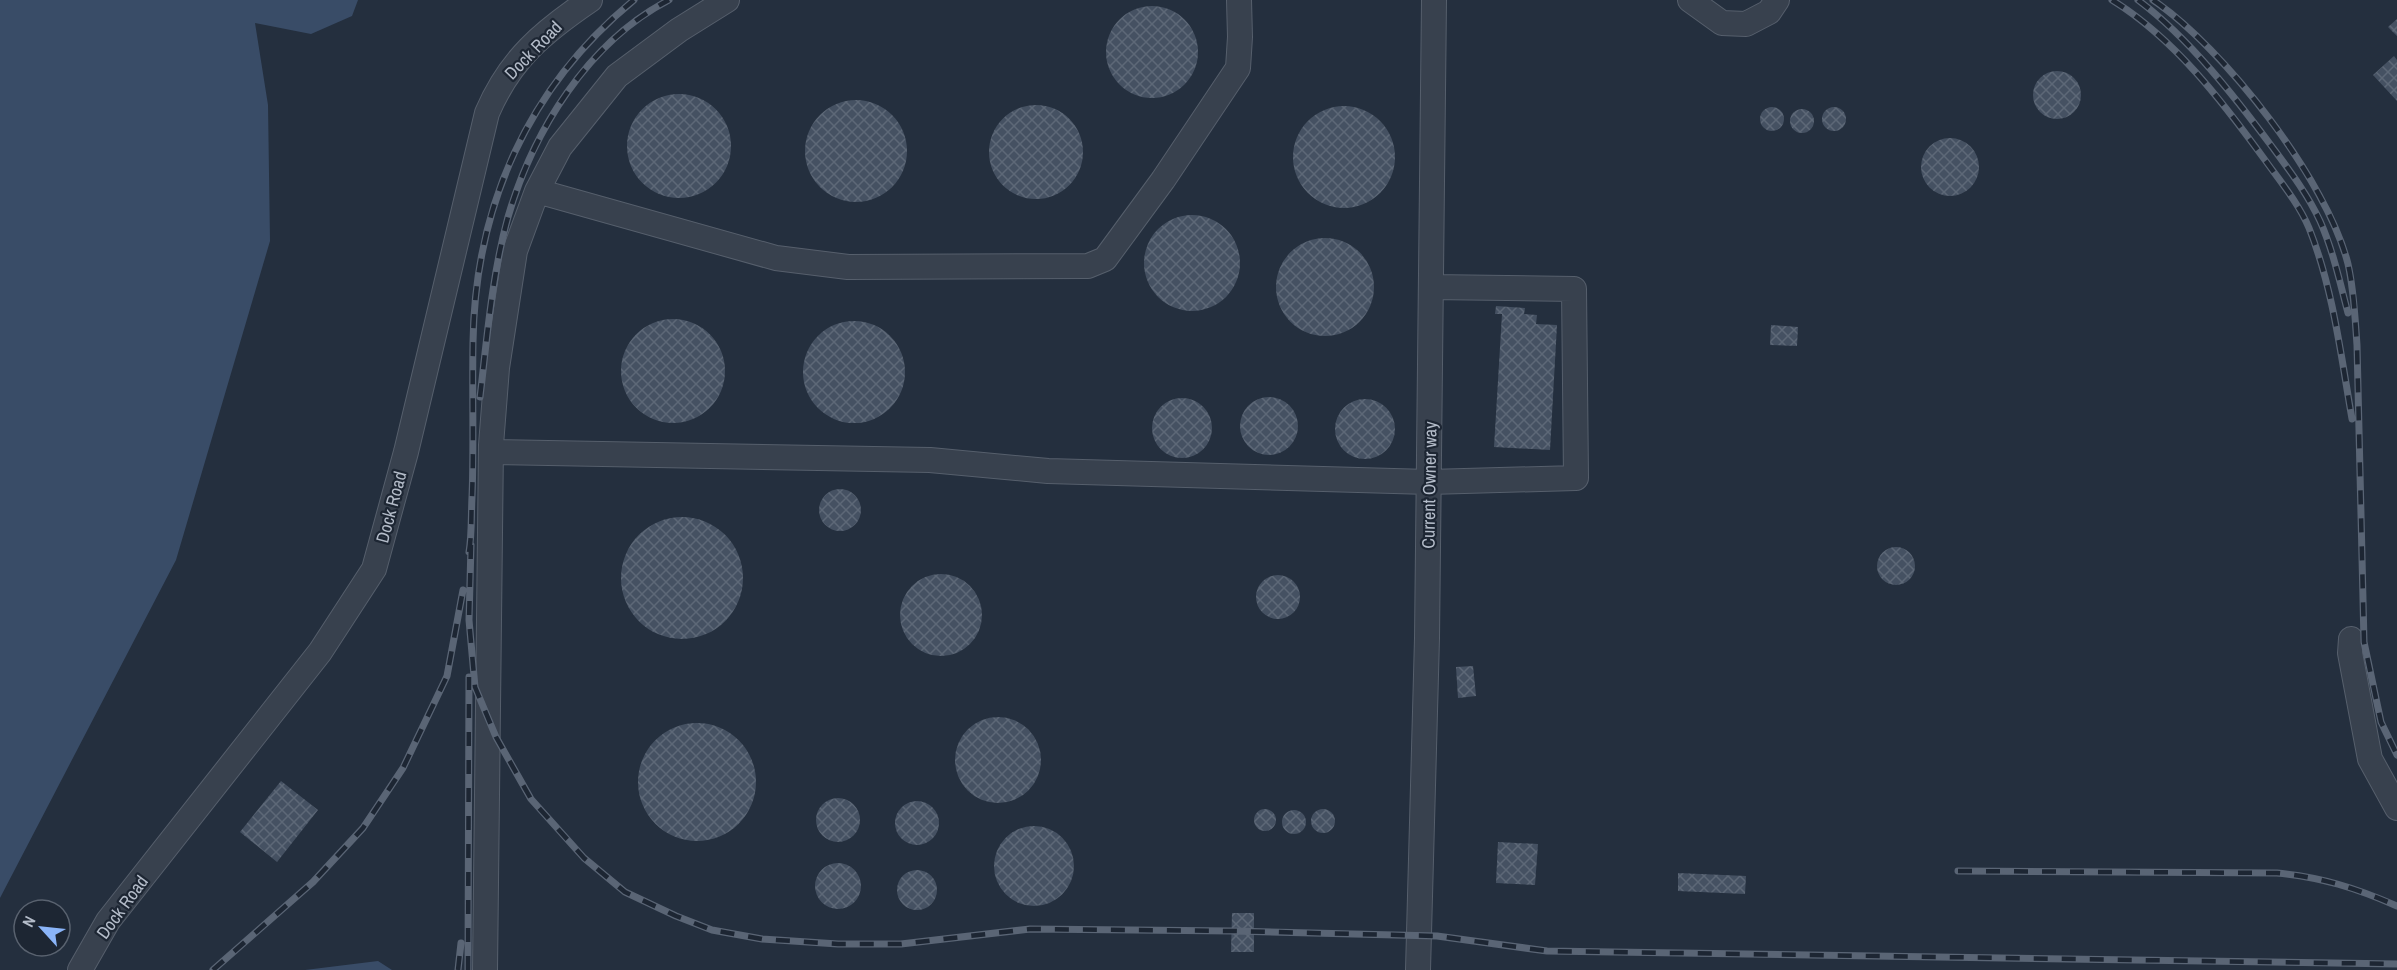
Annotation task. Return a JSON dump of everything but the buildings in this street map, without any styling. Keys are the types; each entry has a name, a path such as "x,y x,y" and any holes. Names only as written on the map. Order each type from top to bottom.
{"street":[{"name":"Dock Road","path":"80,970 108,921 320,652 375,568 406,452 487,113 496,90 514,64 550,27 590,0"},
{"path":"485,970 491,452 497,368 515,251 537,191 560,147 617,76 679,30 727,0"},
{"path":"537,191 776,258 848,267 1088,266 1105,259 1163,180 1238,68 1239,0"},
{"name":"Current Owner way","path":"1418,970 1429,482 1434,0"},
{"path":"1690,0 1722,23 1746,24 1769,12 1777,0"},
{"path":"491,452 930,460 1048,471 1429,482 1576,478 1574,289 1431,287"},
{"path":"2351,639 2350,652 2370,759 2397,808"}],"water":[{"path":"0,0 358,0 352,16 311,34 255,23 268,105 270,241 176,560 0,898"},
{"path":"378,961 392,970 305,970"}],"railway":[{"path":"469,552 473,478 473,342 476,292 484,243 497,197 514,153 537,111 564,71 597,34 634,0"},
{"path":"480,397 502,239 532,153 568,92 589,64 640,18 669,0"},
{"path":"2112,0 2135,15 2196,72 2249,138 2300,210 2317,251 2330,298 2352,419"},
{"path":"2138,0 2175,32 2210,69 2298,183 2325,232 2348,313"},
{"path":"2153,0 2181,22 2210,50 2269,118 2319,194 2337,231 2348,264 2357,345 2364,642 2381,722 2397,755"},
{"path":"471,545 469,620 475,687 496,737 531,799 584,858 625,892 712,930 762,939 838,944 901,944 1030,929 1234,931 1437,936 1547,951 2397,964"},
{"path":"213,970 313,882 363,828 403,768 447,676 463,590"},
{"path":"468,970 469,677"},
{"path":"1958,871 2277,873 2338,884 2397,906"},
{"path":"458,970 461,943"}]}
